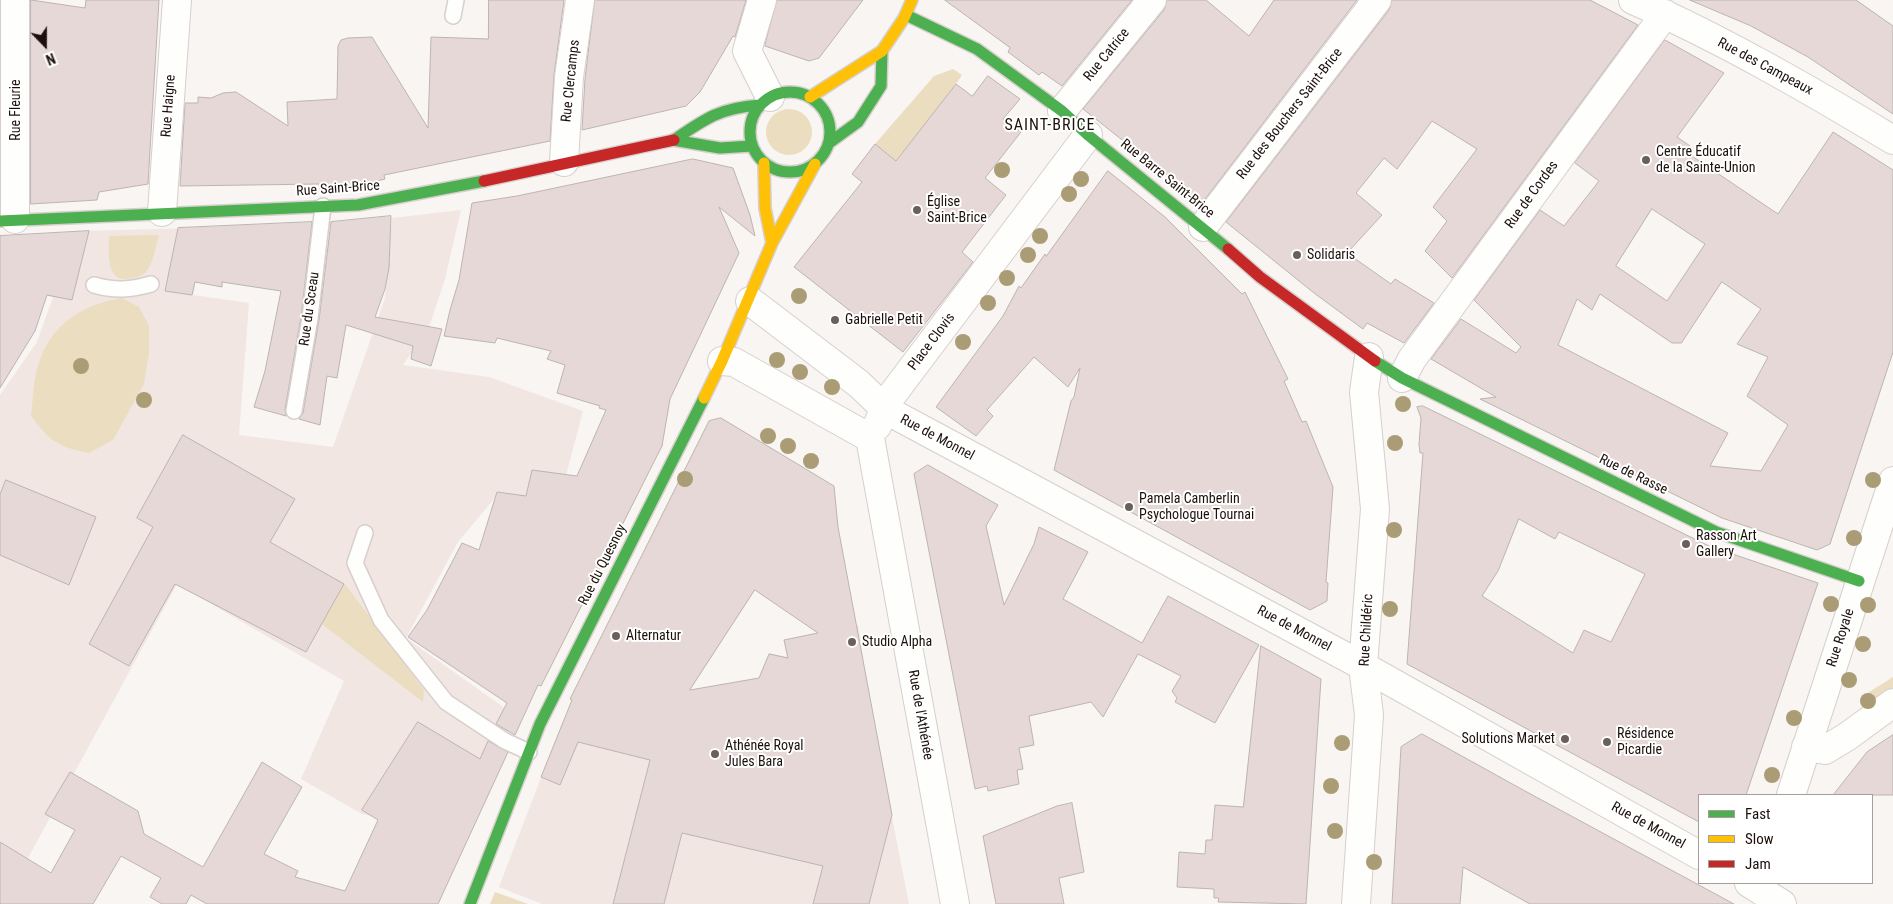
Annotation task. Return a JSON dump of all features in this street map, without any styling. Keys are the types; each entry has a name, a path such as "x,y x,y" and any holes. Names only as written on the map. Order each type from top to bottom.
{"street":[{"name":"Rue Fleurie","path":"8,220 15,0"},
{"name":"Rue Haigne","path":"162,212 177,0"},
{"name":"Rue Clercamps","path":"564,162 570,77 580,0"},
{"path":"762,0 747,50 765,101"},
{"path":"810,98 882,51 906,15 912,0"},
{"name":"Rue Catrice","path":"1062,111 1152,0"},
{"name":"Rue des Bouchers Saint-Brice","path":"1203,227 1377,0"},
{"name":"Rue des Campeaux","path":"1633,0 1665,14 1812,91 1893,140"},
{"name":"Rue de Cordes","path":"1402,378 1412,359 1665,14"},
{"name":"Rue Barre Saint-Brice","path":"906,15 977,49 1062,111 1088,135 1203,227 1260,277 1369,357 1402,378"},
{"path":"829,143 858,122 881,86 882,51"},
{"path":"782,92 799,93 810,98 824,110 830,126 829,143 823,155 814,164 798,172 780,172 764,163 752,146 749,133 751,121 765,101 782,92"},
{"name":"Rue Saint-Brice","path":"673,140 712,114 734,107 765,101"},
{"name":"Place Clovis","path":"870,438 886,410 889,399 1088,135"},
{"name":"Rue Saint-Brice","path":"8,220 358,205 408,197 673,140 720,148 752,146"},
{"path":"764,163 765,208 772,243"},
{"name":"Rue du Quesnoy","path":"470,904 540,724 722,361 750,300 772,243 814,164"},
{"path":"750,300 859,384 886,410"},
{"name":"Rue Childéric","path":"1356,904 1369,716 1363,666 1375,509 1364,392 1369,357"},
{"path":"722,361 734,362 870,438"},
{"name":"Rue de Rasse","path":"1402,378 1716,532 1859,581"},
{"name":"Rue de Monnel","path":"886,410 1363,666 1698,854"},
{"name":"Rue de l'Athénée","path":"870,438 954,904"},
{"name":"Rue Royale","path":"1791,794 1893,481"},
{"path":"1806,747 1825,750 1848,736 1893,703"}],"lane":[{"path":"453,16 456,0"},
{"name":"Rue du Sceau","path":"294,411 310,318 323,206"},
{"path":"94,285 113,290 134,289 152,284"},
{"path":"365,533 355,563 380,620 446,702 505,741 529,752"}],"shaded area":[{"path":"953,69 962,75 896,161 875,144 934,76"},
{"path":"789,109 802,113 808,119 812,132 808,145 802,151 789,155 776,151 770,145 766,132 770,119 776,113"},
{"path":"461,210 445,279 429,327 403,365 489,377 583,411 556,513 498,494 458,542 406,638 516,716 492,771 401,822 362,814 301,779 344,681 177,584 3,904 0,904 0,395 37,342 53,297 47,296 55,275 77,231 205,228 193,295 249,303 239,435 333,447 385,298 392,218"},
{"path":"159,235 152,261 143,274 135,278 123,279 117,277 110,266 109,236"},
{"path":"122,298 139,307 149,326 149,353 144,384 113,440 89,453 62,446 50,438 31,416 36,372 43,352 50,339 69,319 93,306"},
{"path":"345,584 424,690 423,702 322,624"},
{"name":"Athénée Royal Jules Bara","path":"858,625 872,715 909,904 542,904 499,887 557,736 573,700 592,704 719,686 759,678 769,653 787,657 784,641"},
{"path":"1893,677 1893,691 1863,710 1866,694"},
{"path":"495,892 528,904 490,904"}],"building":[{"path":"31,0 85,8 86,0 159,0 148,184 99,192 97,200 31,204"},
{"path":"489,0 564,0 554,75 550,141 384,175 385,179 341,190 320,191 319,184 180,186 185,103 198,103 198,97 211,98 223,93 236,92 288,126 287,102 337,99 338,46 341,40 348,38 372,37 428,128 431,37 488,39"},
{"path":"595,0 746,0 735,37 733,36 700,92 686,106 582,130 585,79"},
{"path":"777,0 863,0 819,58 809,61 765,46"},
{"path":"945,0 1132,0 1062,86 1042,72 1039,75 1008,52 1010,48"},
{"path":"1167,0 1206,0 1249,36 1274,0 1357,0 1202,203 1083,109 1164,10"},
{"path":"1392,0 1590,0 1638,25 1452,278 1425,251 1447,221 1433,207 1477,149 1432,121 1397,169 1384,158 1356,193 1382,215 1347,253 1391,284 1395,279 1434,303 1404,343 1367,323 1363,329 1314,293 1226,222 1389,10"},
{"path":"1690,0 1856,0 1893,26 1893,114 1808,57 1751,26"},
{"path":"1665,40 1724,73 1677,137 1690,146 1686,152 1778,214 1833,132 1893,170 1893,352 1830,544 1817,550 1722,518 1480,399 1496,397 1431,359 1461,319 1516,353 1521,347 1474,300 1540,210 1564,226 1599,181 1575,163","holes":["1652,209 1705,244 1667,301 1616,266","1722,282 1761,309 1737,344 1768,357 1747,396 1788,425 1761,471 1710,466 1728,433 1558,345 1577,299 1592,310 1600,294 1672,343 1681,343"]},
{"name":"Église Saint-Brice","path":"988,76 1020,99 1003,119 1021,132 985,178 1006,195 962,252 973,262 903,352 794,267 862,182 852,174 875,144 896,161 956,84 972,96"},
{"path":"693,159 733,168 750,215 755,236 719,207 739,253 670,399 662,446 541,686 538,685 515,735 496,724 507,703 408,637 427,610 462,543 479,550 497,492 526,496 532,470 577,476 606,410 599,408 600,406 557,393 565,365 547,359 551,351 497,338 495,343 444,336 459,280 472,203 517,196"},
{"path":"1108,171 1165,217 1242,294 1245,292 1288,379 1284,381 1302,422 1306,421 1333,487 1326,582 1328,583 1327,601 1310,610 1054,470 1080,368 1068,387 1034,357 987,410 993,416 976,436 936,407 1003,316 1019,286 1021,288 1045,254 1046,256"},
{"path":"391,216 389,268 385,289 375,317 442,329 431,366 411,359 413,346 346,325 337,378 327,376 320,425 299,419 303,413 319,320 331,222"},
{"path":"312,222 301,317 285,409 286,416 254,407 265,371 281,291 222,282 222,287 195,282 192,295 165,291 178,228"},
{"path":"89,231 72,300 47,295 35,331 0,388 0,236"},
{"path":"1423,406 1709,546 1818,583 1746,794 1698,794 1698,821 1407,664 1423,453 1420,453 1419,444 1421,418 1417,407","holes":["1519,519 1555,539 1559,532 1645,574 1611,642 1584,630 1573,653 1482,596 1498,571"]},
{"path":"721,418 834,486 838,527 892,815 869,904 813,904 823,866 682,833 664,904 613,904 650,760 578,742 560,785 541,777 572,700 570,699 709,421","holes":["755,590 818,633 784,640 788,658 769,654 759,678 690,690"]},
{"path":"183,435 295,499 270,542 344,584 306,652 175,584 129,666 89,644 153,527 137,518"},
{"path":"928,465 998,505 986,526 1004,605 1034,544 1039,527 1088,552 1063,599 1142,643 1168,596 1259,645 1215,723 1175,702 1177,698 1172,691 1181,676 1138,654 1103,717 1091,702 1029,716 1034,745 1019,748 1023,769 1017,770 1019,784 988,791 987,786 975,789 914,474"},
{"path":"6,480 96,517 69,585 0,555 0,495"},
{"path":"1261,646 1321,679 1306,904 1218,902 1219,898 1214,898 1214,889 1177,887 1179,852 1205,854 1206,840 1212,840 1215,805 1243,807"},
{"path":"418,722 480,759 488,741 508,752 438,904 207,904 191,895 186,904 162,904 150,897 161,878 121,856 93,904 0,904 0,842 51,873 75,830 45,814 70,772 138,811 144,834 203,867 262,762 302,787 264,854 298,871 295,877 345,891 378,820 362,810"},
{"path":"1422,734 1734,904 1530,904 1463,867 1460,904 1392,904 1401,747"},
{"path":"1893,735 1893,795 1834,794 1867,752"},
{"path":"1072,803 1084,872 1059,878 1064,904 996,904 983,836 1057,806"}],"traffic: fast":[{"path":"906,15 977,49 1062,111 1088,135 1228,249"},
{"path":"829,143 858,122 881,86 882,51"},
{"path":"790,92 805,95 818,104 827,117 830,132 827,147 818,160 805,169 790,172 775,169 762,160 753,147 750,132 753,117 762,104 775,95 790,92"},
{"path":"674,140 714,115 746,106 760,105"},
{"path":"673,140 720,148 752,146"},
{"path":"0,221 358,205 484,181"},
{"path":"1375,361 1402,378 1716,532 1859,581"},
{"path":"470,904 540,724 704,398"}],"traffic: slow":[{"path":"810,97 882,51 904,18 912,0"},
{"path":"764,163 765,208 772,243"},
{"path":"704,398 722,361 772,243 815,164"}],"traffic: jam":[{"path":"484,181 674,140"},
{"path":"1228,249 1260,277 1375,361"}],"place":[{"name":"Centre Éducatif de la Sainte-Union","path":"1646,160"},
{"name":"Église Saint-Brice","path":"917,210"},
{"name":"Solidaris","path":"1297,255"},
{"name":"Gabrielle Petit","path":"835,320"},
{"name":"Pamela Camberlin Psychologue Tournai","path":"1129,507"},
{"name":"Rasson Art Gallery","path":"1686,544"},
{"name":"Alternatur","path":"616,636"},
{"name":"Studio Alpha","path":"852,642"},
{"name":"Solutions Market","path":"1565,739"},
{"name":"Résidence Picardie","path":"1607,742"},
{"name":"Athénée Royal Jules Bara","path":"715,754"}],"district":[{"name":"SAINT-BRICE","path":"1050,126"}]}
